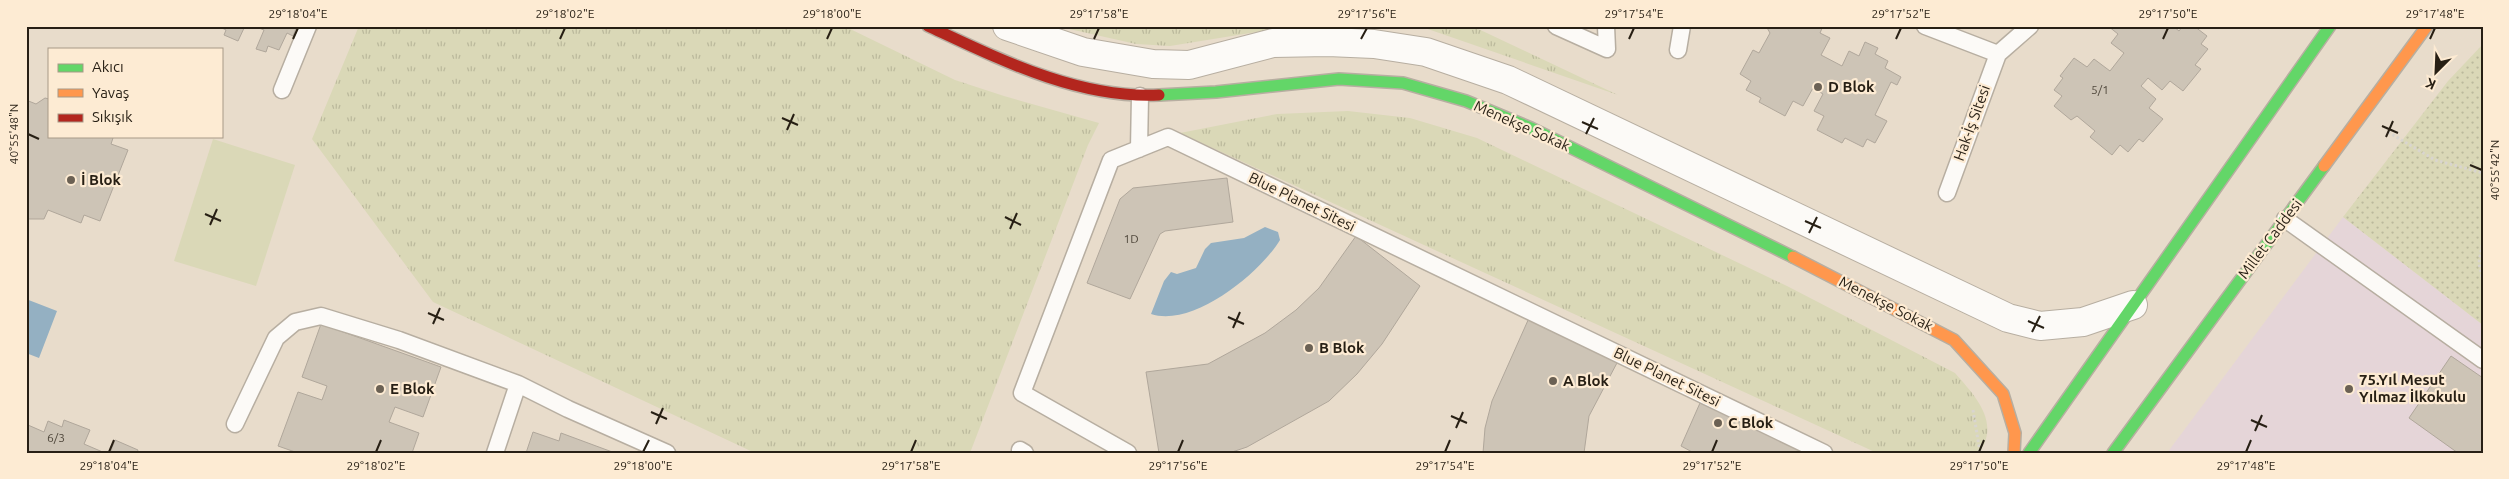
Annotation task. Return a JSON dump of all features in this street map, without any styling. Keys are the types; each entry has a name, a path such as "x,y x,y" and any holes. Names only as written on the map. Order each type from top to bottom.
{"street":[{"name":"Menekşe Sokak","path":"928,26 1012,65 1079,86 1140,96 1216,92 1339,79 1403,83 1466,101 1531,128 1744,231 1954,340 1996,384 2003,394 2015,433 2014,453"},
{"path":"1007,26 1083,52 1153,64 1189,64 1274,43 1374,44 1426,52 1508,80 2008,318 2040,326 2083,322 2133,305"},
{"path":"2029,453 2330,26"},
{"name":"Millet Caddesi","path":"2113,453 2426,26"}],"lane":[{"path":"282,90 308,26"},
{"path":"1556,26 1607,49 1606,26"},
{"path":"1678,50 1682,26"},
{"path":"1925,26 1998,54"},
{"name":"Hak-İş Sitesi","path":"1947,193 1998,54 2030,26"},
{"path":"1139,149 1140,96"},
{"name":"Blue Planet Sitesi","path":"1128,453 1022,393 1111,160 1168,138 1824,453"},
{"path":"2285,219 2483,360"},
{"path":"234,424 276,338 284,329 306,318 321,316 336,319 518,384 568,410 667,453"},
{"path":"495,453 518,384"}],"path":[{"path":"2363,113 2388,132 2435,160 2483,173"},
{"path":"2483,240 2479,263 2483,282"}],"shaded area":[{"name":"75.Yıl Mesut Yılmaz İlkokulu","path":"2343,217 2483,325 2483,453 2167,453"}],"green space":[{"path":"359,26 844,26 955,80 1099,123 1088,145 970,453 755,453 433,302 312,139"},
{"path":"1056,26 1294,26 1170,46 1136,44"},
{"path":"1419,26 1472,26 1618,95"},
{"path":"2483,44 2483,325 2343,217 2448,81"},
{"path":"1348,111 1410,118 1477,138 1787,286 1955,373 1983,410 1987,431 1985,442 1979,453 1877,453 1180,133 1277,114"},
{"path":"213,139 295,165 256,286 174,261"}],"water":[{"path":"1265,227 1278,232 1280,240 1257,267 1224,295 1186,313 1168,316 1151,314 1164,281 1171,272 1177,274 1196,268 1205,249 1211,243 1244,238"},
{"path":"26,299 57,311 39,358 26,353"}],"building":[{"path":"218,26 245,26 238,41 224,35 226,30"},
{"path":"254,26 297,26 293,36 287,33 279,50 268,46 266,52 256,49 264,30"},
{"name":"D Blok","path":"1766,26 1823,26 1820,33 1830,38 1821,55 1842,66 1849,51 1859,56 1865,42 1878,48 1875,54 1888,61 1885,68 1901,77 1897,85 1891,82 1875,115 1887,121 1875,143 1867,139 1863,147 1845,138 1842,143 1817,130 1824,116 1814,111 1823,94 1813,88 1803,106 1793,101 1785,116 1759,102 1761,98 1746,90 1751,81 1740,74 1753,50 1759,53 1770,33"},
{"path":"2108,26 2173,26 2179,31 2183,26 2194,26 2207,36 2201,44 2208,49 2195,65 2201,69 2183,91 2170,81 2162,90 2148,78 2141,86 2156,99 2149,108 2163,119 2143,142 2139,139 2128,152 2120,145 2112,155 2090,137 2095,131 2077,116 2071,120 2054,106 2062,96 2054,90 2063,78 2060,76 2074,58 2087,67 2094,59 2110,71 2124,53 2111,43 2118,34"},
{"name":"İ Blok","path":"45,98 48,99 48,138 113,138 111,144 128,150 100,221 84,215 81,223 48,210 44,219 26,219 26,100 36,104"},
{"path":"1227,178 1233,222 1165,231 1160,234 1130,299 1087,283 1120,199 1133,188"},
{"name":"B Blok","path":"1356,236 1420,286 1382,344 1357,374 1329,401 1247,447 1229,453 1159,453 1146,372 1208,364 1265,333 1296,310 1319,288"},
{"name":"A Blok","path":"1529,318 1618,361 1589,416 1584,453 1483,453 1485,428 1492,401"},
{"name":"E Blok","path":"321,324 441,367 423,417 395,407 389,422 419,433 412,453 298,453 278,446 298,392 322,400 327,386 302,377"},
{"path":"2451,356 2483,378 2483,453 2458,453 2409,418"},
{"name":"C Blok","path":"1700,403 1790,443 1803,453 1694,453 1681,446"},
{"path":"64,420 90,430 84,444 105,453 26,453 28,425 44,432 48,421 62,427"},
{"path":"533,432 559,441 561,433 615,453 526,453"},
{"path":"115,440 138,450 137,453 110,453"}],"traffic: fast":[{"path":"2029,453 2330,26"},
{"path":"1159,95 1216,92 1339,79 1403,83 1466,101 1531,128 1793,257"},
{"path":"2113,453 2324,166"}],"traffic: slow":[{"path":"2324,166 2427,26"},
{"path":"1793,257 1954,340 2003,394 2015,433 2014,453"}],"traffic: jam":[{"path":"928,26 1011,63 1069,84 1129,95 1159,95"}],"place":[{"name":"D Blok","path":"1818,87"},
{"name":"İ Blok","path":"71,180"},
{"name":"B Blok","path":"1309,348"},
{"name":"A Blok","path":"1553,381"},
{"name":"E Blok","path":"380,389"},
{"name":"75.Yıl Mesut Yılmaz İlkokulu","path":"2349,389"},
{"name":"C Blok","path":"1718,423"}]}
